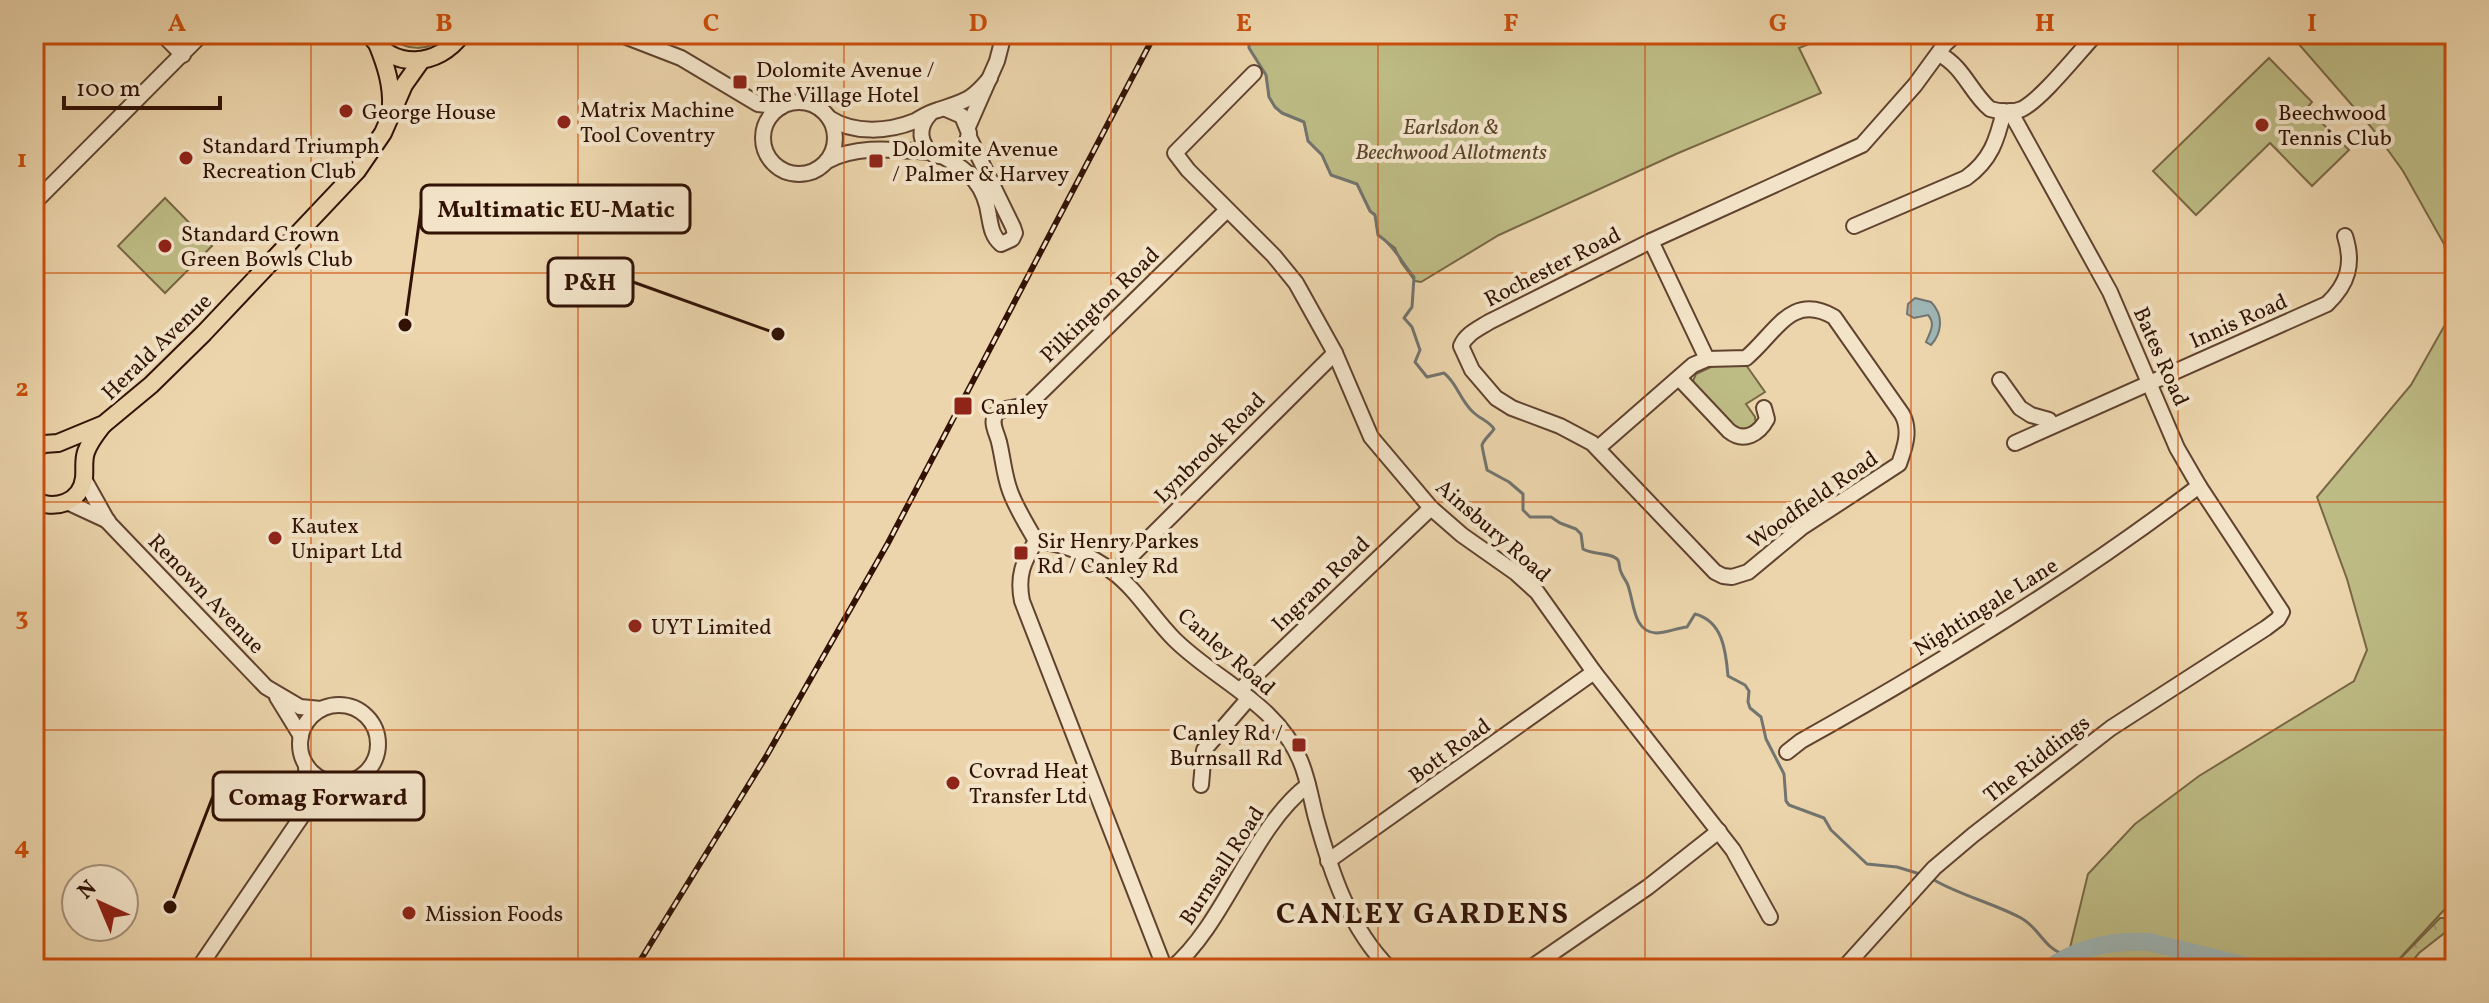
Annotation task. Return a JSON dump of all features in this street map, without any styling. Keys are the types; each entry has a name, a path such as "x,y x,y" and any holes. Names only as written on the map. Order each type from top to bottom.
{"main road":[{"path":"372,37 402,59 421,61 439,55 462,34"},
{"path":"372,37 387,68 392,92 391,115"},
{"name":"Herald Avenue","path":"67,502 78,493 91,440 104,424 162,375 334,198 371,151 404,85 421,61"},
{"name":"Herald Avenue","path":"34,449 44,444 58,443 104,424"},
{"path":"58,443 74,452 84,473"},
{"path":"38,505 56,506 67,502"}],"street":[{"path":"162,34 183,55"},
{"path":"34,203 202,34"},
{"path":"619,34 681,58 758,104 781,107"},
{"path":"990,78 975,97 902,125 872,129 848,128 808,103 795,102 781,107 770,117 765,127 764,146 769,158 779,168 792,174 807,173 844,153 868,150 937,155 963,150 990,78 1004,34"},
{"path":"1854,226 1966,178 1981,168 1995,147 2007,111 2094,34"},
{"path":"1944,41 1990,109 2007,111"},
{"name":"Rochester Road","path":"1723,576 1715,572 1598,448 1576,433 1512,408 1496,398 1462,355 1463,340 1489,322 1651,241 1862,145 1891,115 1944,41"},
{"name":"Ainsbury Road","path":"1254,73 1175,153 1296,283 1335,353 1371,437 1431,508 1528,583 1733,850 1770,917"},
{"path":"734,90 754,109 765,127"},
{"path":"938,111 962,116 1013,227 1015,233 1012,239 1001,244 996,240 990,228 982,190 964,168 937,155 922,141 923,122 938,111"},
{"name":"Bates Road","path":"2007,111 2110,292 2177,448 2282,612"},
{"path":"826,161 835,143 829,118"},
{"name":"Pilkington Road","path":"1036,541 1011,493 994,429 996,415 1001,410 1019,408 1032,401 1227,210"},
{"name":"Innis Road","path":"2015,443 2327,304 2341,290 2348,276 2349,250 2345,236"},
{"path":"1598,448 1693,365 1707,359 1651,241"},
{"name":"Woodfield Road","path":"1707,359 1746,358 1798,310 1819,310 1834,317 1840,324 1907,422 1904,450 1895,468 1801,528 1748,572 1732,577 1723,576"},
{"name":"Lynbrook Road","path":"1114,573 1335,353"},
{"path":"1679,378 1729,431 1739,437 1750,436 1762,428 1767,419 1764,408"},
{"path":"2000,380 2020,408 2049,420 2052,425"},
{"name":"Renown Avenue","path":"84,473 108,522 275,693 301,736"},
{"name":"Nightingale Lane","path":"1787,752 1974,641 2070,578 2199,486"},
{"name":"Renown Avenue","path":"67,502 108,522"},
{"name":"Ingram Road","path":"1201,785 1204,750 1244,694 1431,508"},
{"path":"1036,541 1021,567 1019,585 1022,601 1099,805 1168,969"},
{"name":"Canley Road","path":"1036,541 1070,546 1114,573 1173,638 1244,694 1291,741 1301,761 1334,880 1355,922 1390,969"},
{"name":"The Riddings","path":"1843,969 1934,868 1973,835 2111,728 2266,628 2282,612"},
{"name":"Bott Road","path":"1328,861 1594,672"},
{"name":"Renown Avenue","path":"275,693 300,707 321,709"},
{"path":"198,969 322,790 333,783 351,781 368,769 377,751 376,733 366,716 356,709 334,705 321,709 305,725 301,736 302,756 306,765 313,773 333,783"},
{"path":"302,816 307,789 306,765"},
{"name":"Burnsall Road","path":"1168,969 1194,945 1285,807 1308,785"},
{"path":"1529,969 1648,887 1719,831"}],"green space":[{"path":"385,34 449,34 433,45 417,48 401,44"},
{"name":"Earlsdon & Beechwood Allotments","path":"1249,34 1834,34 1799,48 1821,93 1676,154 1499,235 1421,282 1415,281 1395,248 1378,235 1375,215 1357,184 1331,175 1322,155 1308,141 1304,122 1275,107 1269,97 1266,75 1249,48"},
{"path":"2290,34 2455,34 2455,299 2444,244 2403,171 2372,128"},
{"name":"Beechwood Tennis Club","path":"2269,58 2312,102 2307,108 2349,150 2312,186 2270,143 2196,215 2153,171"},
{"name":"Standard Crown Green Bowls Club","path":"165,198 212,246 165,293 118,246"},
{"path":"2455,307 2455,898 2390,969 2048,969 2068,956 2088,874 2135,824 2199,776 2354,681 2367,650 2347,579 2317,497 2411,385"},
{"path":"1746,365 1765,392 1746,404 1756,424 1741,434 1692,383 1696,374 1713,366"},
{"path":"2440,918 2451,918 2452,927 2419,953 2406,969 2390,969"}],"water":[{"path":"1915,298 1931,302 1940,318 1939,330 1931,345 1926,342 1932,325 1928,315 1914,318 1907,314 1908,304"}],"waterway":[{"path":"1249,34 1249,48 1266,75 1269,97 1275,107 1304,122 1308,141 1322,155 1331,175 1357,184 1375,215 1378,235 1414,277 1412,307 1404,318 1412,327 1420,350 1415,362 1427,377 1444,373 1469,407 1494,429 1482,445 1487,470 1523,494 1523,510 1530,517 1551,517 1576,529 1581,534 1583,549 1618,560 1636,616 1643,628 1656,633 1687,627 1695,614 1712,623 1724,648 1728,676 1745,685 1749,691 1750,708 1761,717 1766,739 1784,774 1789,805 1824,818 1831,830 1867,864 1897,867 1920,874"},
{"path":"1934,880 2021,918 2053,949 2068,956"},
{"path":"2048,969 2083,950 2135,942 2149,942 2259,969"}],"railway":[{"path":"635,969 767,755 888,543 1155,34"}],"place":[{"name":"Dolomite Avenue / The Village Hotel","path":"740,82"},
{"name":"George House","path":"346,111"},
{"name":"Matrix Machine Tool Coventry","path":"564,122"},
{"name":"Beechwood Tennis Club","path":"2262,125"},
{"name":"Standard Triumph Recreation Club","path":"186,158"},
{"name":"Dolomite Avenue / Palmer & Harvey","path":"876,161"},
{"name":"Standard Crown Green Bowls Club","path":"165,246"},
{"name":"Multimatic EU-Matic","path":"405,325"},
{"name":"P&H","path":"778,334"},
{"name":"Canley","path":"963,406"},
{"name":"Kautex Unipart Ltd","path":"275,538"},
{"name":"Sir Henry Parkes Rd / Canley Rd","path":"1021,553"},
{"name":"UYT Limited","path":"635,626"},
{"name":"Canley Rd / Burnsall Rd","path":"1299,745"},
{"name":"Covrad Heat Transfer Ltd","path":"953,783"},
{"name":"Comag Forward","path":"170,907"},
{"name":"Mission Foods","path":"409,913"}],"district":[{"name":"CANLEY GARDENS","path":"1423,913"}]}
